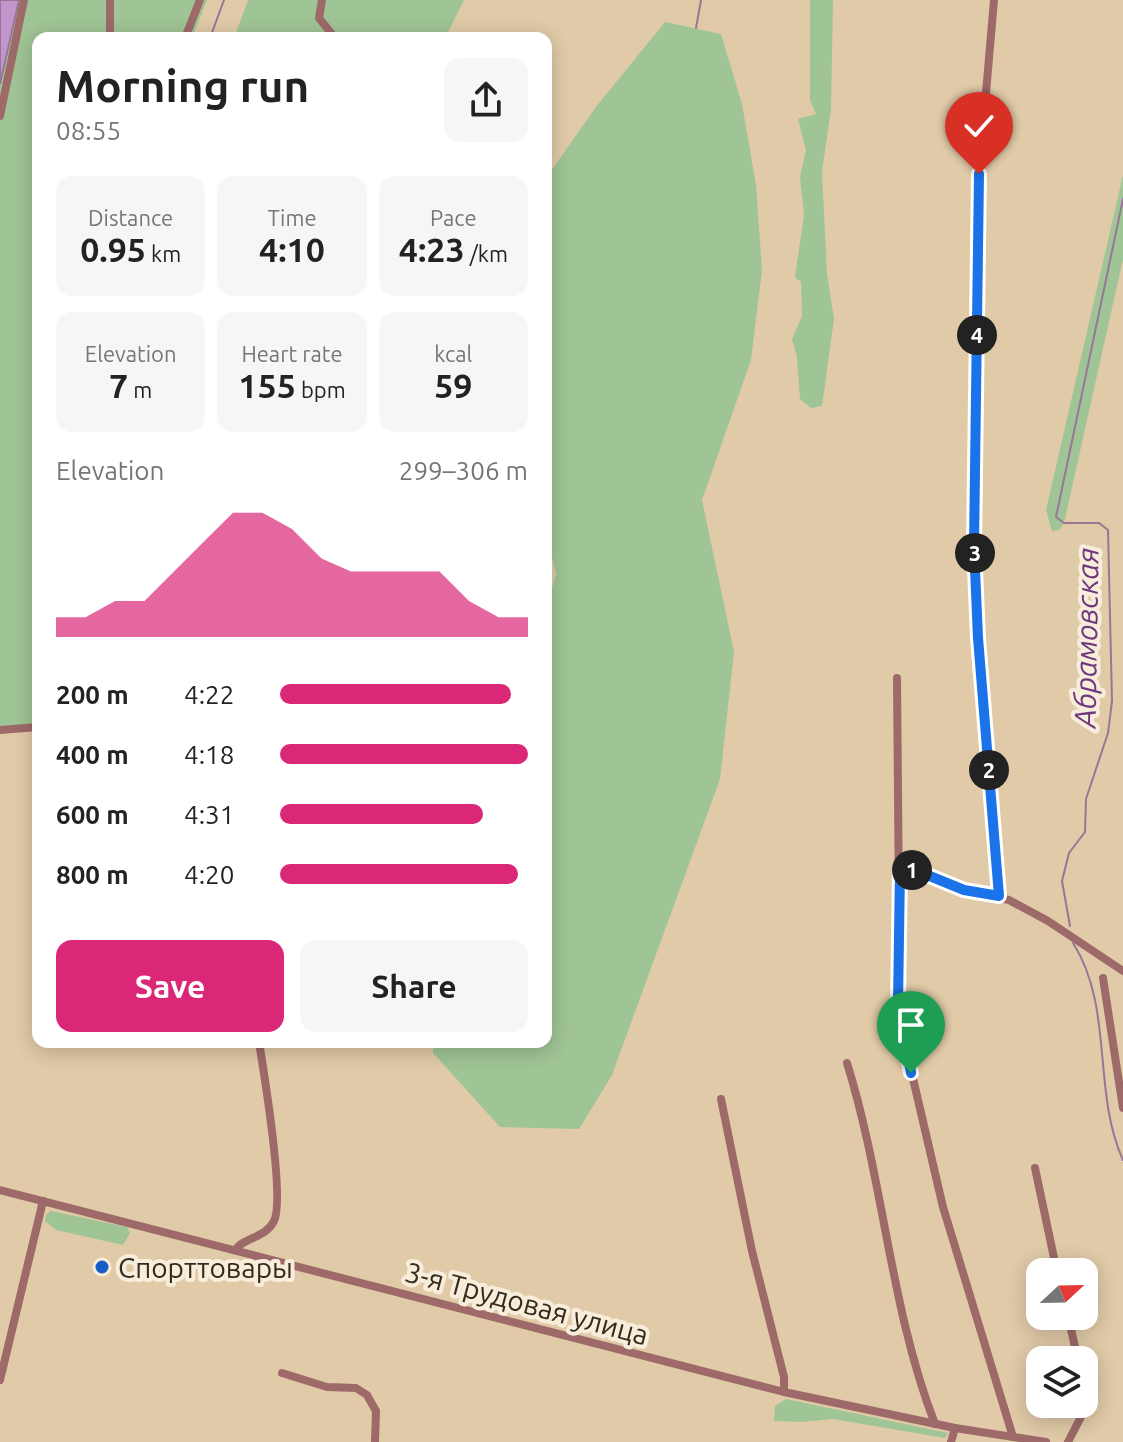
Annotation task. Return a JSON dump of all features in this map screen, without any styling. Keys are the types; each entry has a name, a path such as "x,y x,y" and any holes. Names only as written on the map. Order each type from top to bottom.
{"street":[{"path":"0,116 24,0"},
{"path":"110,0 110,32"},
{"path":"187,32 200,0"},
{"path":"322,0 319,18 330,32"},
{"path":"994,0 979,174 974,546 978,638 999,896"},
{"path":"897,678 900,869 898,1004 903,1043 943,1207 1013,1439"},
{"path":"0,730 32,727"},
{"path":"900,869 915,870 964,890 999,896 1048,921 1123,971"},
{"path":"1103,978 1123,1108"},
{"path":"235,1250 237,1246 267,1231 277,1214 274,1156 260,1048"},
{"path":"847,1063 861,1109 911,1353 935,1424"},
{"path":"721,1099 752,1251 784,1377 784,1392"},
{"path":"1035,1168 1054,1258"},
{"name":"3-я Трудовая улица","path":"0,1190 784,1392 955,1428 1046,1442"},
{"path":"0,1380 43,1201"},
{"path":"282,1373 327,1387 362,1391 371,1399 376,1411 375,1442"},
{"path":"1068,1442 1080,1418"},
{"path":"951,1442 955,1428"}],"green space":[{"path":"0,0 207,0 194,32 32,32 32,730 0,733"},
{"path":"248,0 464,0 448,32 236,32"},
{"path":"810,0 833,0 831,109 822,172 827,274 834,319 822,406 811,408 800,399 797,357 792,339 802,316 801,282 795,277 804,215 800,177 806,150 798,119 816,114 810,100"},
{"path":"665,22 721,34 742,104 756,185 762,270 751,360 702,500 734,652 720,779 612,1075 579,1129 500,1127 433,1053 433,1048 552,1048 552,588 556,574 552,557 552,169 596,107"},
{"path":"1123,175 1123,259 1064,523 1059,530 1052,531 1046,510"},
{"path":"51,1211 127,1227 130,1233 123,1245 56,1230 45,1221"},
{"path":"786,1399 948,1433 945,1438 833,1419 774,1421 775,1406"}],"shaded area":[{"path":"0,0 19,0 0,84"}],"waterway":[{"path":"212,32 224,0"},
{"path":"696,28 701,0"},
{"name":"Абрамовская","path":"1070,926 1062,881 1069,853 1085,832 1086,799 1108,733 1112,701 1108,530 1099,523 1064,523 1056,517 1123,199"},
{"name":"Абрамовская","path":"1073,943 1086,968 1094,994 1108,1106 1123,1160"}],"place":[{"name":"Спорттовары","path":"102,1267"}],"route":[{"path":"911,1073 898,1004 900,869 915,870 974,893 999,896 978,638 974,546 979,174"}]}
